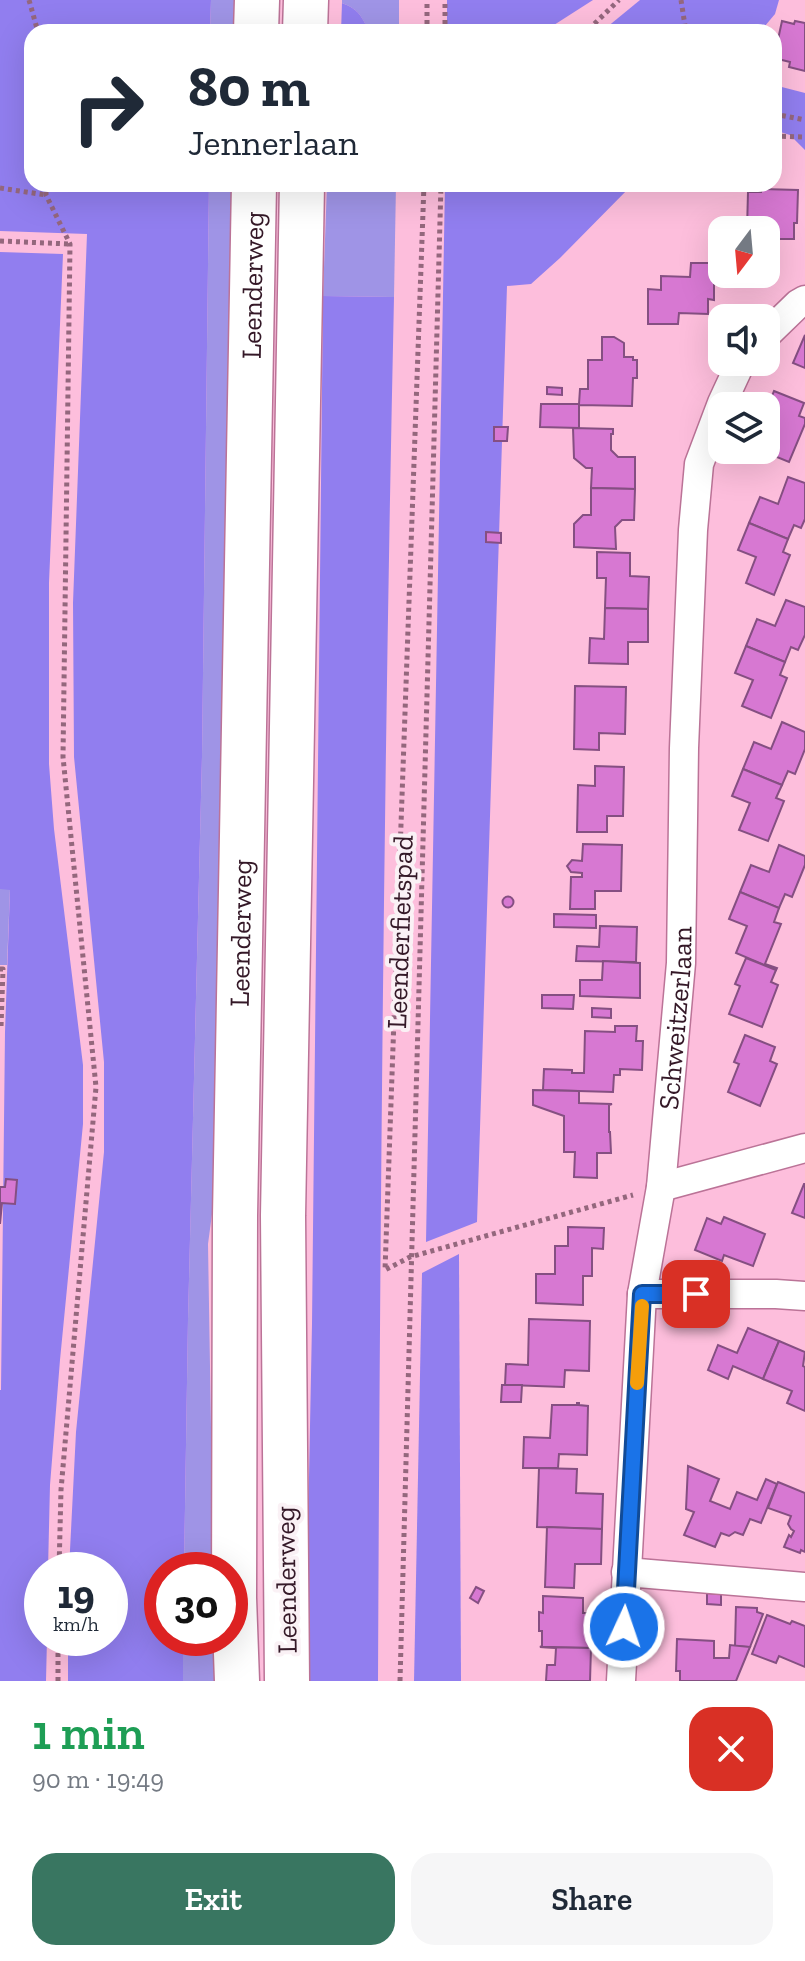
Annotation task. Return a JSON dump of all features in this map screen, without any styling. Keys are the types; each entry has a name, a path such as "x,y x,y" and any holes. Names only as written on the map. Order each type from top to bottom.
{"main road":[{"path":"256,24 257,0"},
{"path":"305,24 306,0"},
{"name":"Leenderweg","path":"237,1681 234,1598 235,1232 254,192"},
{"name":"Leenderweg","path":"287,1681 283,1216 302,192"}],"street":[{"path":"780,321 805,300"},
{"name":"Schweitzerlaan","path":"621,1681 642,1294 661,1187 681,963 684,748 694,517 699,464 735,376"},
{"path":"661,1187 805,1148"},
{"path":"642,1294 805,1296"},
{"path":"626,1572 805,1587"}],"path":[{"path":"29,0 36,24"},
{"path":"427,0 427,24"},
{"path":"445,0 445,24"},
{"path":"594,24 619,0"},
{"path":"681,0 685,24"},
{"path":"782,116 805,120"},
{"path":"782,136 805,137"},
{"path":"0,188 24,192"},
{"path":"26,192 46,195 70,244 63,757 96,1087 61,1490 59,1552"},
{"path":"424,192 385,1270 410,1257 661,1187"},
{"name":"Leenderfietspad","path":"400,1681 441,192"},
{"path":"0,241 70,244"},
{"path":"0,969 3,969 0,1027"},
{"path":"58,1656 58,1681"}],"shaded area":[{"path":"0,0 211,0 210,24 24,24 24,192 209,192 202,757 184,1552 144,1552 144,1656 183,1656 183,1681 68,1681 68,1656 128,1656 128,1552 70,1552 76,1432 104,1152 104,1062 74,757 73,603 87,234 0,231"},
{"path":"211,0 239,0 239,24 210,24"},
{"path":"342,0 399,0 399,24 365,24 359,14"},
{"path":"447,0 593,0 556,24 447,24"},
{"path":"640,0 779,0 775,14 767,24 611,24"},
{"path":"342,3 359,14 365,24 341,24"},
{"path":"782,87 805,93 805,150 790,135 782,132"},
{"path":"209,192 237,192 218,1169 208,1244 212,1489 221,1552 184,1552 202,757"},
{"path":"327,192 396,192 394,297 323,296"},
{"path":"445,192 625,192 531,284 507,286 477,1222 426,1242"},
{"path":"0,252 63,254 49,583 49,764 83,1065 83,1124 60,1360 50,1485 48,1552 24,1552 24,1656 47,1656 46,1681 0,1681 0,1390 10,890 0,889"},
{"path":"323,296 394,297 383,989 378,1681 305,1681"},
{"path":"0,889 10,889 7,965 0,965"},
{"path":"459,1254 461,1681 414,1681 422,1273"},
{"path":"183,1656 223,1656 223,1681 183,1681"}],"building":[{"path":"782,21 805,23 805,71 789,67 790,62 782,60"},
{"path":"798,190 794,239 780,239 780,216 747,216 748,192"},
{"path":"691,263 708,263 708,288 714,288 714,300 708,299 708,314 679,313 678,324 648,324 648,289 661,290 661,276 690,277"},
{"path":"805,335 805,368 793,363"},
{"path":"602,337 614,337 624,343 624,357 637,360 632,406 579,405 579,428 540,427 541,404 579,404 580,389 588,389 588,360 602,360"},
{"path":"547,387 562,388 562,395 547,394"},
{"path":"780,393 804,403 799,416 805,418 805,424 789,462 780,458"},
{"path":"494,427 508,427 507,441 494,441"},
{"path":"573,428 613,429 611,450 618,457 635,457 635,489 591,488 592,468 586,468 574,458"},
{"path":"788,477 805,483 805,519 801,528 794,525 788,539 749,523 760,497 778,504"},
{"path":"591,488 635,489 634,520 622,520 615,527 616,549 574,547 574,524 583,515 591,515"},
{"path":"749,523 788,539 783,552 790,555 774,595 746,583 756,557 738,550"},
{"path":"486,532 501,533 501,543 486,542"},
{"path":"597,552 630,553 630,576 649,577 648,609 605,608 606,578 597,578"},
{"path":"786,600 805,607 805,635 798,650 791,647 785,662 746,646 757,619 775,626"},
{"path":"605,608 648,609 648,642 628,642 628,664 589,663 590,638 604,639"},
{"path":"746,646 785,662 780,675 787,678 771,718 742,706 753,680 735,673"},
{"path":"575,686 626,687 625,734 599,733 599,750 574,749"},
{"path":"782,722 805,732 805,749 795,774 788,771 782,785 743,769 754,742 771,749"},
{"path":"595,766 624,767 623,816 607,816 607,832 577,832 578,785 595,786"},
{"path":"743,769 782,785 776,798 784,801 768,841 739,830 750,803 732,796"},
{"path":"583,844 622,845 621,891 595,891 595,909 570,909 571,877 582,877 582,873 571,872 567,866 572,860 582,861"},
{"path":"779,845 805,856 805,865 792,897 785,894 779,908 740,892 751,865 769,872"},
{"path":"740,892 779,908 774,922 781,924 765,964 776,970 736,953 747,926 729,919"},
{"path":"508,897 513,902 508,907 503,902"},
{"path":"554,914 596,915 596,928 554,927"},
{"path":"600,926 637,927 636,962 576,961 577,946 599,947"},
{"path":"746,958 776,970 771,982 778,985 762,1027 729,1014 740,986 735,984"},
{"path":"603,961 640,963 640,998 580,996 580,980 602,980"},
{"path":"542,995 574,995 573,1009 542,1008"},
{"path":"592,1008 611,1009 611,1018 592,1017"},
{"path":"615,1026 637,1026 636,1041 643,1041 642,1070 620,1069 620,1075 614,1075 613,1092 543,1090 544,1069 584,1073 585,1031 615,1032"},
{"path":"745,1035 775,1047 770,1061 777,1064 760,1106 728,1092 739,1064 734,1062"},
{"path":"533,1090 579,1091 579,1103 612,1104 609,1105 611,1153 597,1153 597,1178 574,1177 575,1152 564,1152 564,1116 533,1105"},
{"path":"6,1179 17,1180 15,1204 2,1203 0,1224 0,1187 5,1187"},
{"path":"805,1184 805,1218 792,1213"},
{"path":"724,1217 765,1234 753,1266 724,1255 722,1261 695,1250 707,1218 721,1224"},
{"path":"568,1227 604,1228 603,1249 592,1248 592,1276 583,1276 583,1305 536,1303 536,1274 555,1274 555,1246 568,1246"},
{"path":"529,1319 590,1321 589,1371 565,1370 564,1387 505,1385 506,1364 528,1365"},
{"path":"748,1328 779,1341 763,1379 733,1366 728,1379 708,1370 718,1345 737,1353"},
{"path":"779,1341 805,1352 805,1411 787,1403 792,1391 763,1379"},
{"path":"502,1385 522,1385 521,1402 501,1402"},
{"path":"577,1403 588,1406 587,1455 559,1454 558,1468 523,1468 524,1437 550,1438 552,1405"},
{"path":"688,1466 719,1479 710,1501 730,1509 737,1492 757,1500 766,1479 777,1484 761,1523 750,1519 743,1535 721,1533 715,1547 684,1535 694,1512 686,1509"},
{"path":"539,1468 577,1469 576,1493 603,1494 602,1529 537,1527"},
{"path":"778,1482 805,1493 805,1552 784,1547 794,1531 788,1524 791,1516 768,1508"},
{"path":"547,1527 602,1529 601,1564 575,1564 574,1588 545,1587"},
{"path":"476,1587 484,1591 478,1603 470,1598"},
{"path":"707,1593 721,1594 721,1605 707,1604"},
{"path":"543,1596 583,1598 583,1613 592,1613 591,1648 540,1647 542,1631 539,1631 539,1612 543,1613"},
{"path":"736,1607 757,1608 757,1612 763,1614 750,1647 735,1646"},
{"path":"767,1615 805,1626 805,1667 779,1656 776,1663 752,1654"},
{"path":"677,1639 714,1641 714,1658 729,1658 730,1645 750,1647 736,1681 680,1681 680,1671 676,1671"},
{"path":"540,1647 591,1648 590,1681 546,1681 547,1665 555,1665 556,1648"}],"slow traffic":[{"path":"637,1383 642,1306"}],"route":[{"path":"624,1627 642,1294 696,1294"}]}
